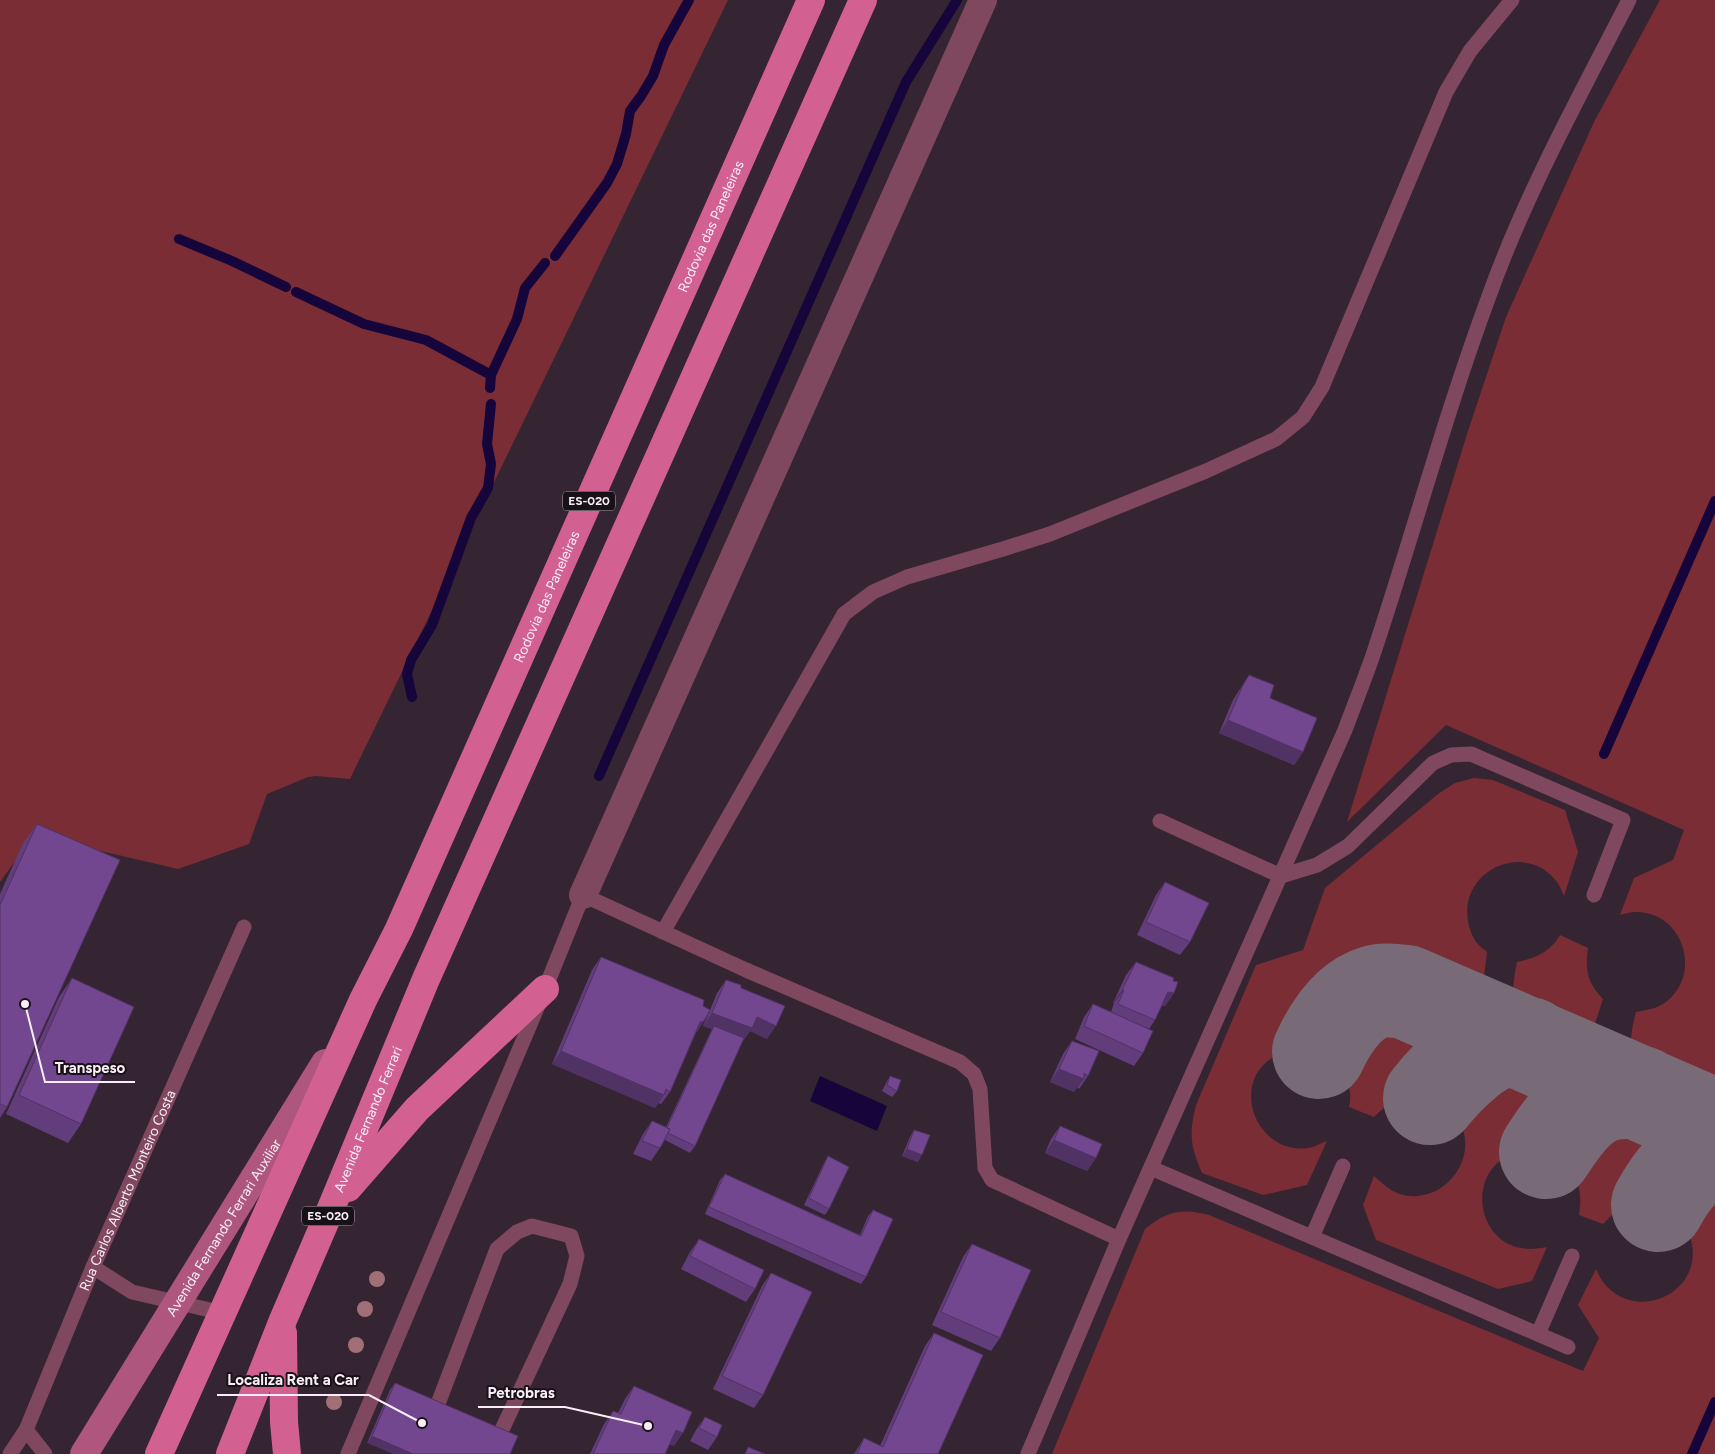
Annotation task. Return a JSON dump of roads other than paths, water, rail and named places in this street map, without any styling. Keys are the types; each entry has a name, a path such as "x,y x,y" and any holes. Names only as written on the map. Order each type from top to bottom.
{"main road":[{"name":"Rodovia das Paneleiras","path":"363,1000 399,929 811,0"},
{"name":"Avenida Fernando Ferrari","path":"230,1454 283,1320 426,979 863,0"},
{"path":"332,1206 417,1109 545,989"},
{"name":"ES-020","path":"158,1454 363,1000"},
{"path":"283,1320 284,1422 287,1454"}],"street":[{"path":"583,895 983,0"},
{"name":"Avenida Fernando Ferrari Auxiliar","path":"84,1454 363,1000"}],"lane":[{"path":"663,932 844,614 873,592 907,578 1050,534 1206,471 1276,439 1303,417 1322,387 1446,92 1470,50 1512,0"},
{"path":"1028,1454 1119,1239 1345,730 1375,650 1452,400 1489,295 1525,205 1629,0"},
{"path":"1160,821 1281,876 1316,865 1348,846 1433,762 1451,755 1471,754 1623,820 1594,894"},
{"path":"348,1454 583,895 960,1062 974,1074 980,1089 985,1168 992,1180 1119,1239"},
{"name":"Rua Carlos Alberto Monteiro Costa","path":"10,1454 26,1430 93,1266 244,927"},
{"path":"1312,1237 1343,1166"},
{"path":"1151,1168 1568,1347"},
{"path":"436,1409 497,1249 517,1232 532,1226 571,1236 577,1256 570,1284 498,1436"},
{"path":"1538,1334 1572,1256"},
{"path":"93,1266 132,1292 223,1313"},
{"path":"26,1430 45,1454"}],"waterway":[{"path":"555,256 607,183 617,164 626,134 630,111 653,76 664,45 689,0"},
{"path":"599,776 906,82 957,0"},
{"path":"179,239 232,261 286,287"},
{"path":"490,388 491,375 517,319 525,288 545,263"},
{"path":"296,292 364,324 426,340 491,375"},
{"path":"412,697 407,674 411,660 432,625 471,518 488,488 491,464 487,444 491,404"},
{"path":"1604,754 1715,501"},
{"path":"1692,1454 1715,1402"}],"place":[{"name":"Transpeso","path":"25,1004"},
{"name":"Localiza Rent a Car","path":"422,1423"},
{"name":"Petrobras","path":"648,1426"}]}
